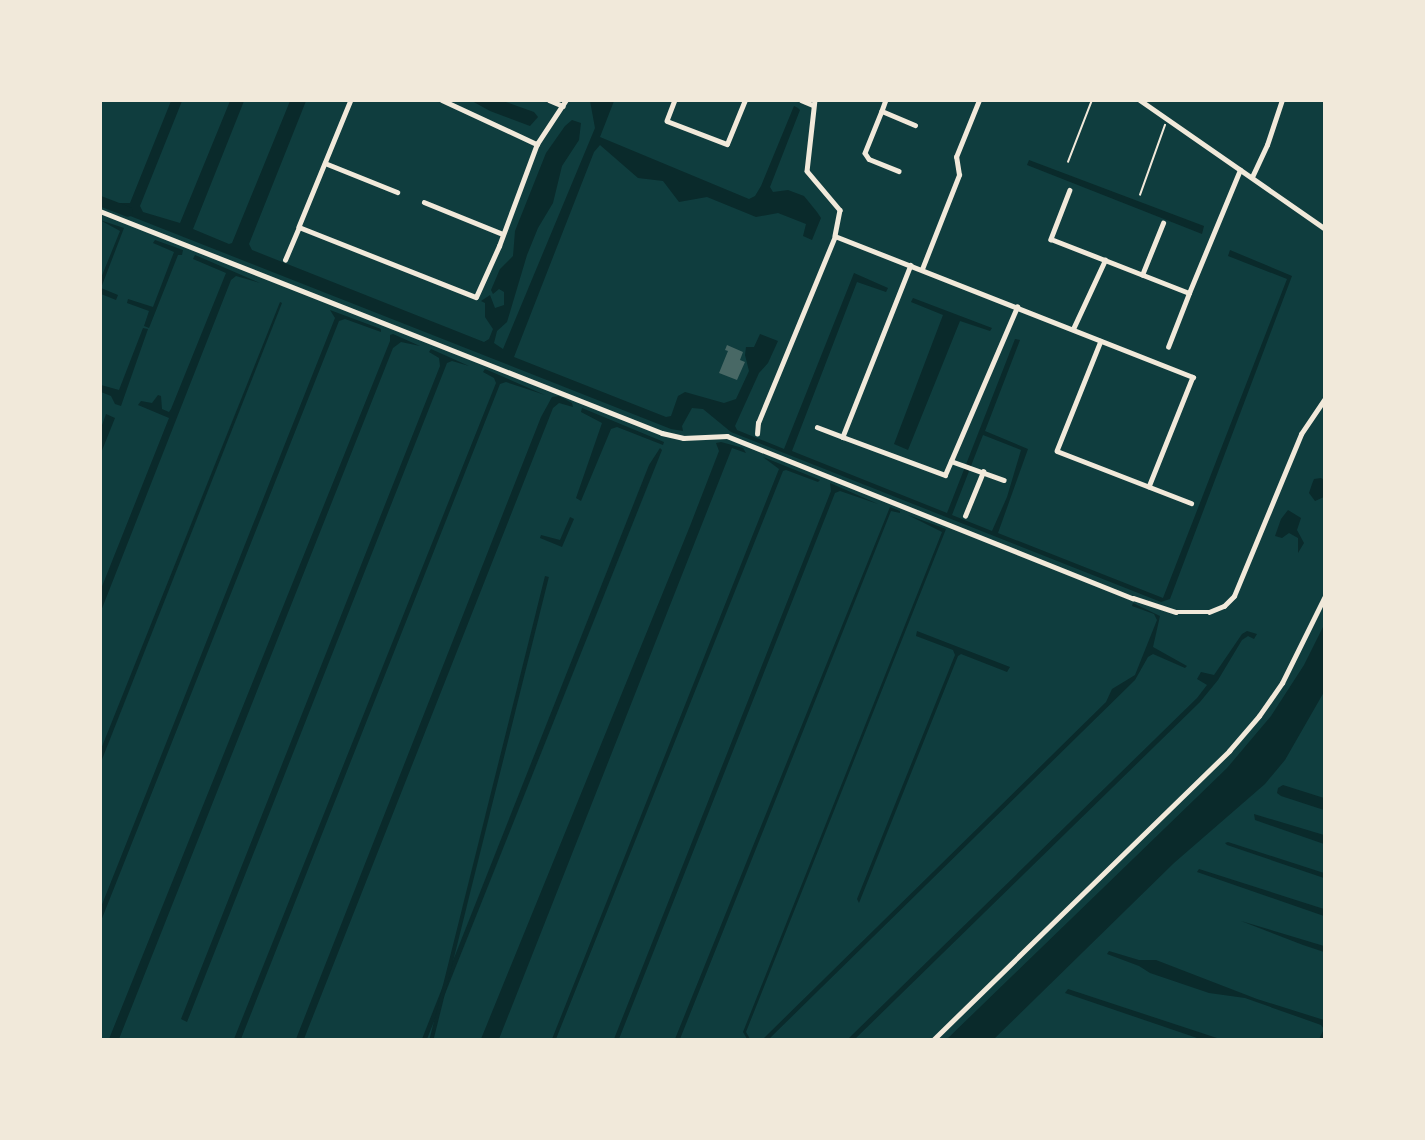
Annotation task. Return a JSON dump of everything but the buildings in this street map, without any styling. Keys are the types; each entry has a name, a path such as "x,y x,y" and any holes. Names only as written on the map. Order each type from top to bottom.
{"street":[{"path":"285,260 351,100"},
{"path":"442,100 481,121 537,144"},
{"path":"299,227 476,297 537,144 565,103 549,100"},
{"path":"675,100 667,121 727,144 745,100"},
{"path":"757,434 758,423 836,236 840,210 807,171 814,103 801,100"},
{"path":"886,100 865,153 868,159 899,171"},
{"path":"922,269 959,175 956,157 979,100"},
{"path":"1140,100 1324,228"},
{"path":"1252,177 1281,108 1282,100"},
{"path":"882,111 915,124"},
{"path":"325,163 397,192"},
{"path":"1168,347 1240,170"},
{"path":"1070,190 1051,239 1189,293"},
{"path":"424,201 503,234"},
{"path":"100,211 278,279 674,437 727,436 1161,608 1191,614 1216,610 1234,597 1300,434 1324,400"},
{"path":"1142,275 1163,223"},
{"path":"836,236 1193,377 1149,487"},
{"path":"1073,329 1105,260"},
{"path":"843,437 911,265"},
{"path":"817,427 945,476 1017,307"},
{"path":"1101,340 1058,450 1191,504"},
{"path":"951,461 1004,480"},
{"path":"965,516 982,472"},
{"path":"933,1040 1229,751 1259,716 1282,682 1324,598"}],"path":[{"path":"1068,162 1092,100"},
{"path":"1140,195 1167,119"}],"water":[{"path":"171,101 182,101 140,206 143,212 180,223 230,101 244,101 193,229 229,244 232,243 290,101 306,101 249,244 252,250 484,342 489,339 493,329 485,317 485,303 481,301 490,295 495,308 504,305 504,292 499,289 493,294 491,290 500,269 513,256 515,231 546,153 572,120 581,123 579,140 562,166 553,203 538,228 527,255 507,322 497,331 494,343 503,349 595,128 590,101 614,101 600,137 749,199 755,196 761,186 794,106 800,110 770,187 773,192 788,190 804,196 817,212 821,218 812,240 803,236 806,224 778,213 756,217 707,197 679,202 663,181 638,178 600,145 594,152 514,357 666,417 671,416 678,396 685,392 724,403 736,399 749,371 745,355 746,347 754,347 760,334 778,341 768,363 759,373 735,426 737,430 784,449 854,273 888,288 886,292 857,282 792,451 947,513 1015,339 1020,340 985,431 1028,449 998,533 1163,598 1287,279 1228,256 1230,250 1292,276 1170,599 1161,602 731,432 703,409 692,408 682,426 683,431 671,429 115,210 117,203 130,203","holes":["983,435 1021,450 1007,497 992,531 952,515"]},
{"path":"472,101 503,101 534,112 538,117 530,126 490,111"},
{"path":"1029,160 1204,226 1202,234 1027,165"},
{"path":"100,220 124,228 101,288 101,278 120,231"},
{"path":"155,240 183,250 182,255 178,255 149,328 144,326 149,311 127,303 128,299 153,307 174,252 153,243"},
{"path":"195,255 260,283 236,276 231,280 101,611 101,589 169,418 138,405 141,401 152,403 158,395 161,396 162,409 169,412 171,409 226,273 193,259"},
{"path":"101,288 118,295 116,300 101,294"},
{"path":"913,298 992,328 990,331 960,321 908,450 894,444 943,315 911,302"},
{"path":"280,302 282,303 101,762 101,749"},
{"path":"330,310 381,329 381,332 345,319 339,321 101,921 101,907 335,318"},
{"path":"143,328 148,329 121,406 115,404 111,396 101,392 101,385 119,390"},
{"path":"393,334 420,346 401,342 393,348 119,1039 109,1039 390,341 390,335"},
{"path":"431,349 469,366 452,361 447,363 187,1022 181,1019 440,366 439,358 429,352"},
{"path":"485,369 545,395 506,382 500,384 241,1039 234,1039 496,383 494,378 483,372"},
{"path":"559,396 572,403 573,407 559,403 553,408 304,1039 296,1039 541,417 552,397"},
{"path":"582,408 664,442 663,445 617,427 611,429 581,501 576,498 602,423 581,412"},
{"path":"106,414 115,418 101,453 101,428"},
{"path":"721,442 743,448 746,453 732,448 499,1039 481,1039 690,526 719,451 716,443"},
{"path":"660,448 662,450 427,1039 422,1039 649,465"},
{"path":"763,457 820,480 818,482 786,470 783,471 556,1039 552,1039 779,469"},
{"path":"1314,479 1324,480 1324,497 1315,501 1309,493"},
{"path":"830,483 878,504 840,491 835,493 619,1039 614,1039 831,491"},
{"path":"890,507 900,513 891,511 680,1039 675,1039"},
{"path":"1288,510 1301,518 1297,530 1304,543 1298,553 1298,538 1289,533 1282,538 1275,536 1281,519"},
{"path":"908,515 946,529 746,1032 750,1039 747,1039 743,1032 942,532"},
{"path":"570,517 574,519 562,547 540,538 541,535 560,540"},
{"path":"545,576 549,577 433,1040 429,1040"},
{"path":"1133,603 1160,616 1153,647 1187,666 1185,668 1153,654 1148,657 1135,680 769,1039 763,1039 1106,702 1112,689 1135,675 1157,620 1154,614 1132,606"},
{"path":"1324,625 1324,692 1285,760 1265,784 1174,863 994,1039 947,1039 1227,768 1271,716 1304,665"},
{"path":"917,631 1010,667 1007,672 961,654 958,656 859,903 857,899 955,655 953,650 916,636"},
{"path":"1247,631 1257,634 1254,639 1248,636 1242,640 1218,680 1200,702 855,1039 848,1039 1197,698 1207,685 1197,679 1201,672 1214,675 1242,634"},
{"path":"1283,785 1324,798 1324,810 1281,796 1277,793 1278,788"},
{"path":"1254,814 1324,835 1324,844 1255,820"},
{"path":"1228,842 1324,873 1324,878 1225,843"},
{"path":"1199,869 1324,909 1324,916 1197,872"},
{"path":"1241,921 1324,946 1324,952 1303,945"},
{"path":"1109,951 1139,960 1156,960 1257,999 1324,1020 1324,1029 1321,1025 1245,998 1209,993 1150,973 1139,966 1107,954"},
{"path":"1068,989 1220,1039 1200,1039 1065,993"},
{"path":"1324,1029 1324,1039 1319,1039"}],"waterway":[{"path":"100,201 128,212"}]}
